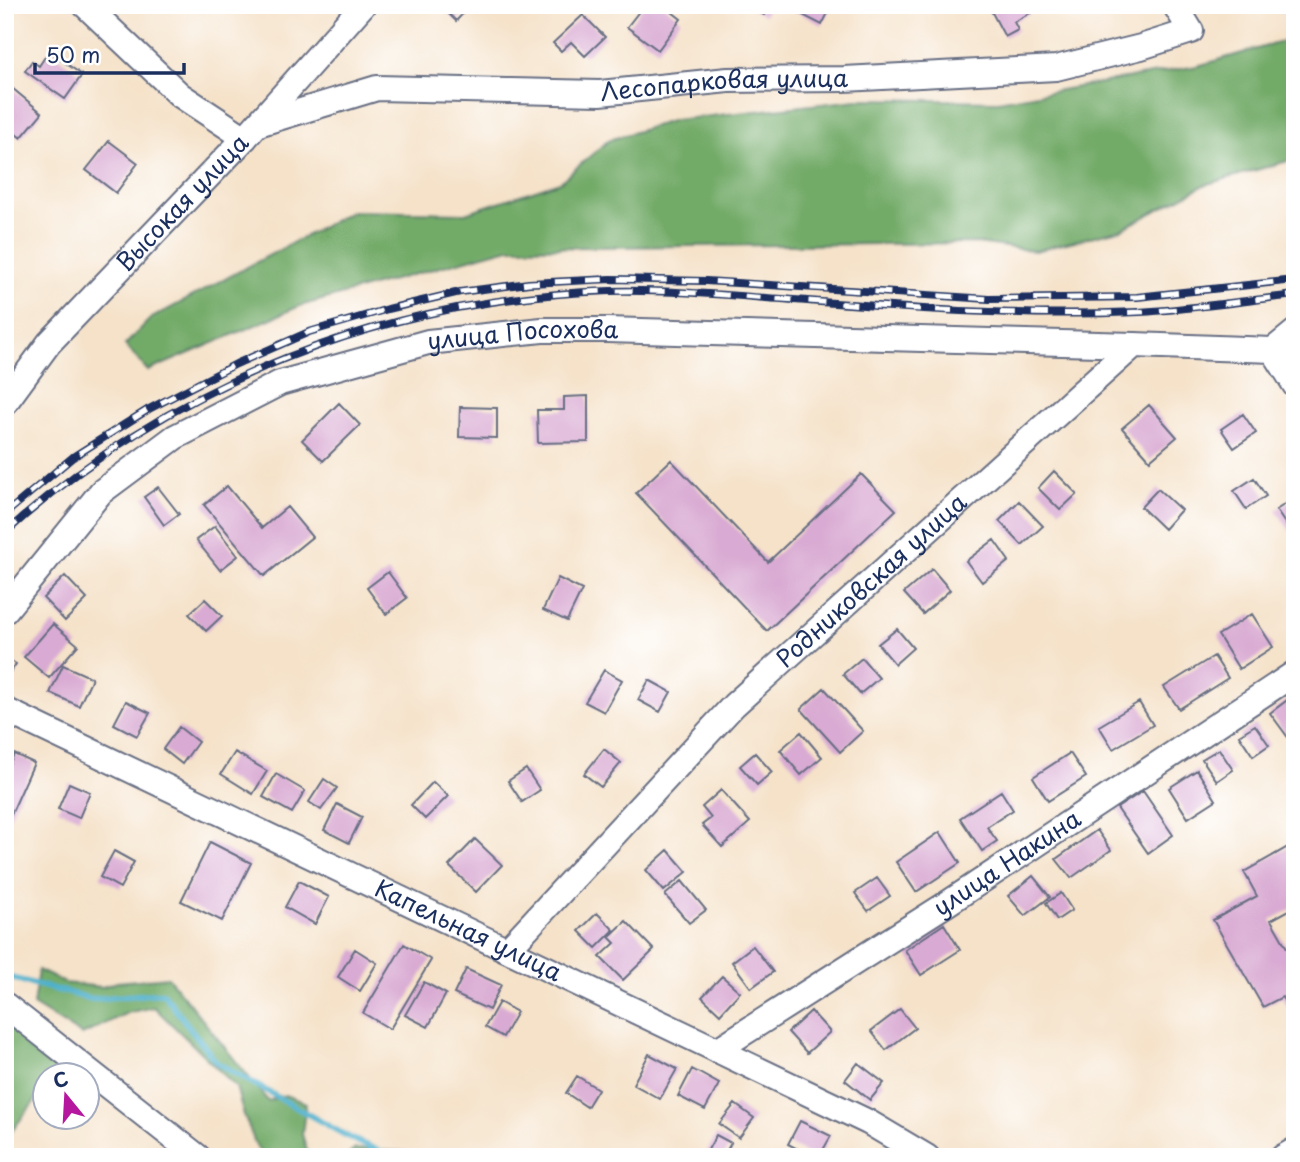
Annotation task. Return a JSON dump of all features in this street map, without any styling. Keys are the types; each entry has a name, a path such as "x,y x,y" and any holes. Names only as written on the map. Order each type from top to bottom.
{"street":[{"path":"85,5 180,95 251,131"},
{"name":"Высокая улица","path":"5,403 49,343 251,131 363,5"},
{"name":"Лесопарковая улица","path":"251,131 377,88 600,93 728,80 844,79 1056,68 1141,47 1191,31 1175,5"},
{"name":"улица Посохова","path":"5,611 101,492 174,437 280,383 428,342 542,330 607,330 1134,345"},
{"path":"1134,345 1273,350 1295,332"},
{"name":"Родниковская улица","path":"508,949 734,705 1134,345"},
{"path":"1273,350 1295,384"},
{"name":"улица Накина","path":"717,1049 948,903 1295,673"},
{"name":"Капельная улица","path":"5,710 868,1122 927,1157"},
{"path":"5,1005 198,1157"},
{"path":"1283,1157 1295,1150"}],"green space":[{"path":"1295,38 1295,159 1204,185 1122,229 1035,251 977,243 509,248 300,306 148,371 125,345 150,319 352,211 465,213 560,182 609,140 674,120 866,99 998,101 1197,66"},
{"path":"38,970 65,983 102,987 117,982 168,977 268,1101 285,1095 306,1103 302,1134 309,1157 265,1157 257,1148 236,1087 154,1007 127,1013 82,1035 33,1005"},
{"path":"5,1025 54,1060 32,1060 32,1105 5,1140"},
{"path":"355,1149 405,1152 417,1157 365,1157 357,1153 354,1157 346,1157"}],"building":[{"path":"440,5 471,5 456,21"},
{"path":"644,5 663,5 681,19 658,50 627,27"},
{"path":"744,5 770,5 764,15"},
{"path":"798,5 832,5 822,25 795,11"},
{"path":"988,5 1041,7 1014,22 1018,30 1005,37"},
{"path":"583,15 605,37 585,56 571,42 561,51 553,43"},
{"path":"49,51 82,75 65,99 25,71 32,61 39,66"},
{"path":"12,88 42,113 21,138 12,131 5,137 5,96"},
{"path":"109,141 138,163 116,193 86,170"},
{"path":"588,396 588,442 538,443 537,410 564,410 564,397"},
{"path":"339,403 360,425 323,461 302,440"},
{"path":"1149,405 1177,437 1150,460 1122,428"},
{"path":"460,407 497,408 497,438 459,437"},
{"path":"1243,414 1256,433 1234,448 1221,429"},
{"path":"671,460 768,562 861,474 896,510 767,631 636,493"},
{"path":"1054,471 1077,494 1060,510 1038,488"},
{"path":"1254,478 1266,496 1246,509 1234,491"},
{"path":"227,486 262,528 287,507 312,537 264,576 204,505"},
{"path":"158,487 179,514 164,525 144,497"},
{"path":"1158,489 1181,510 1164,529 1141,507"},
{"path":"1295,498 1295,538 1276,510"},
{"path":"1019,501 1043,526 1022,545 999,521"},
{"path":"215,526 238,556 220,570 196,540"},
{"path":"994,540 1009,561 982,582 966,561"},
{"path":"932,569 950,590 923,614 904,593"},
{"path":"388,572 407,598 386,614 367,588"},
{"path":"65,576 87,599 65,621 43,598"},
{"path":"558,578 582,590 567,621 543,610"},
{"path":"205,599 222,616 206,631 189,614"},
{"path":"1252,614 1273,647 1239,669 1218,635"},
{"path":"53,624 78,645 49,678 24,657"},
{"path":"897,629 913,648 895,664 878,644"},
{"path":"1214,656 1228,678 1179,709 1164,687"},
{"path":"5,657 16,664 5,680"},
{"path":"862,658 879,678 860,694 843,674"},
{"path":"63,665 92,678 79,706 50,693"},
{"path":"604,670 622,680 604,712 585,702"},
{"path":"649,680 671,692 660,712 638,700"},
{"path":"824,688 863,731 840,752 801,709"},
{"path":"1290,698 1295,705 1295,747 1270,713"},
{"path":"126,701 150,713 137,736 114,724"},
{"path":"1139,702 1153,725 1113,749 1099,726"},
{"path":"1255,725 1269,745 1253,756 1239,735"},
{"path":"179,727 198,742 182,764 163,749"},
{"path":"801,732 822,757 801,775 780,750"},
{"path":"604,749 621,763 601,787 584,774"},
{"path":"1219,749 1233,770 1217,781 1202,759"},
{"path":"235,752 267,771 253,794 221,774"},
{"path":"755,753 772,772 757,785 740,766"},
{"path":"1070,753 1086,777 1048,801 1033,777"},
{"path":"14,754 34,763 9,819 5,817 5,772"},
{"path":"526,769 540,790 522,802 508,781"},
{"path":"1197,770 1216,800 1188,818 1169,788"},
{"path":"276,774 305,791 292,813 263,797"},
{"path":"324,779 337,788 321,810 309,802"},
{"path":"433,782 448,796 425,819 411,805"},
{"path":"69,783 90,792 79,818 58,809"},
{"path":"721,790 750,822 722,847 702,825 711,818 702,807"},
{"path":"1001,791 1013,810 987,827 997,841 982,851 960,818"},
{"path":"1143,791 1173,835 1148,853 1117,808"},
{"path":"337,804 362,817 349,843 324,830"},
{"path":"1097,830 1111,850 1071,878 1056,859"},
{"path":"940,832 960,863 916,892 896,862"},
{"path":"475,839 502,865 476,892 449,866"},
{"path":"210,842 251,863 222,921 181,901"},
{"path":"1295,843 1295,907 1271,920 1295,962 1295,1019 1282,997 1263,1007 1213,920 1257,896 1244,872"},
{"path":"668,850 687,872 664,891 646,870"},
{"path":"114,851 134,862 120,888 100,877"},
{"path":"1033,876 1050,897 1025,916 1008,896"},
{"path":"877,878 890,896 868,911 855,893"},
{"path":"299,881 329,897 315,924 285,907"},
{"path":"682,881 706,910 689,923 665,895"},
{"path":"1061,893 1072,910 1057,920 1046,903"},
{"path":"597,913 614,930 596,948 579,931"},
{"path":"626,921 654,950 623,980 600,957 615,943 609,937"},
{"path":"944,924 960,950 921,975 905,950"},
{"path":"404,944 431,960 390,1029 363,1013"},
{"path":"753,946 773,972 751,988 732,962"},
{"path":"355,949 377,963 360,991 338,977"},
{"path":"466,969 501,985 489,1010 454,994"},
{"path":"722,976 740,992 720,1014 702,997"},
{"path":"424,982 446,994 428,1027 405,1015"},
{"path":"499,1002 517,1012 503,1037 485,1027"},
{"path":"900,1009 915,1028 886,1050 871,1031"},
{"path":"811,1011 830,1032 807,1053 788,1032"},
{"path":"649,1054 677,1069 660,1099 633,1084"},
{"path":"858,1063 884,1083 870,1100 845,1080"},
{"path":"692,1069 719,1084 705,1110 678,1096"},
{"path":"577,1076 598,1089 587,1107 566,1093"},
{"path":"735,1104 754,1118 739,1138 719,1124"},
{"path":"800,1121 831,1136 819,1157 813,1157 788,1144"},
{"path":"716,1135 731,1143 723,1157 704,1157"}],"waterway":[{"path":"5,973 11,978 92,999 163,993 217,1063 352,1139 392,1157"}],"railway":[{"path":"5,514 73,457 149,409 236,364 309,332 460,292 529,283 611,279 706,281 989,299 1137,297 1295,280"},
{"path":"5,533 70,480 138,432 210,392 286,358 364,331 444,311 526,297 610,291 688,293 934,310 1046,313 1158,311 1295,295"}]}
